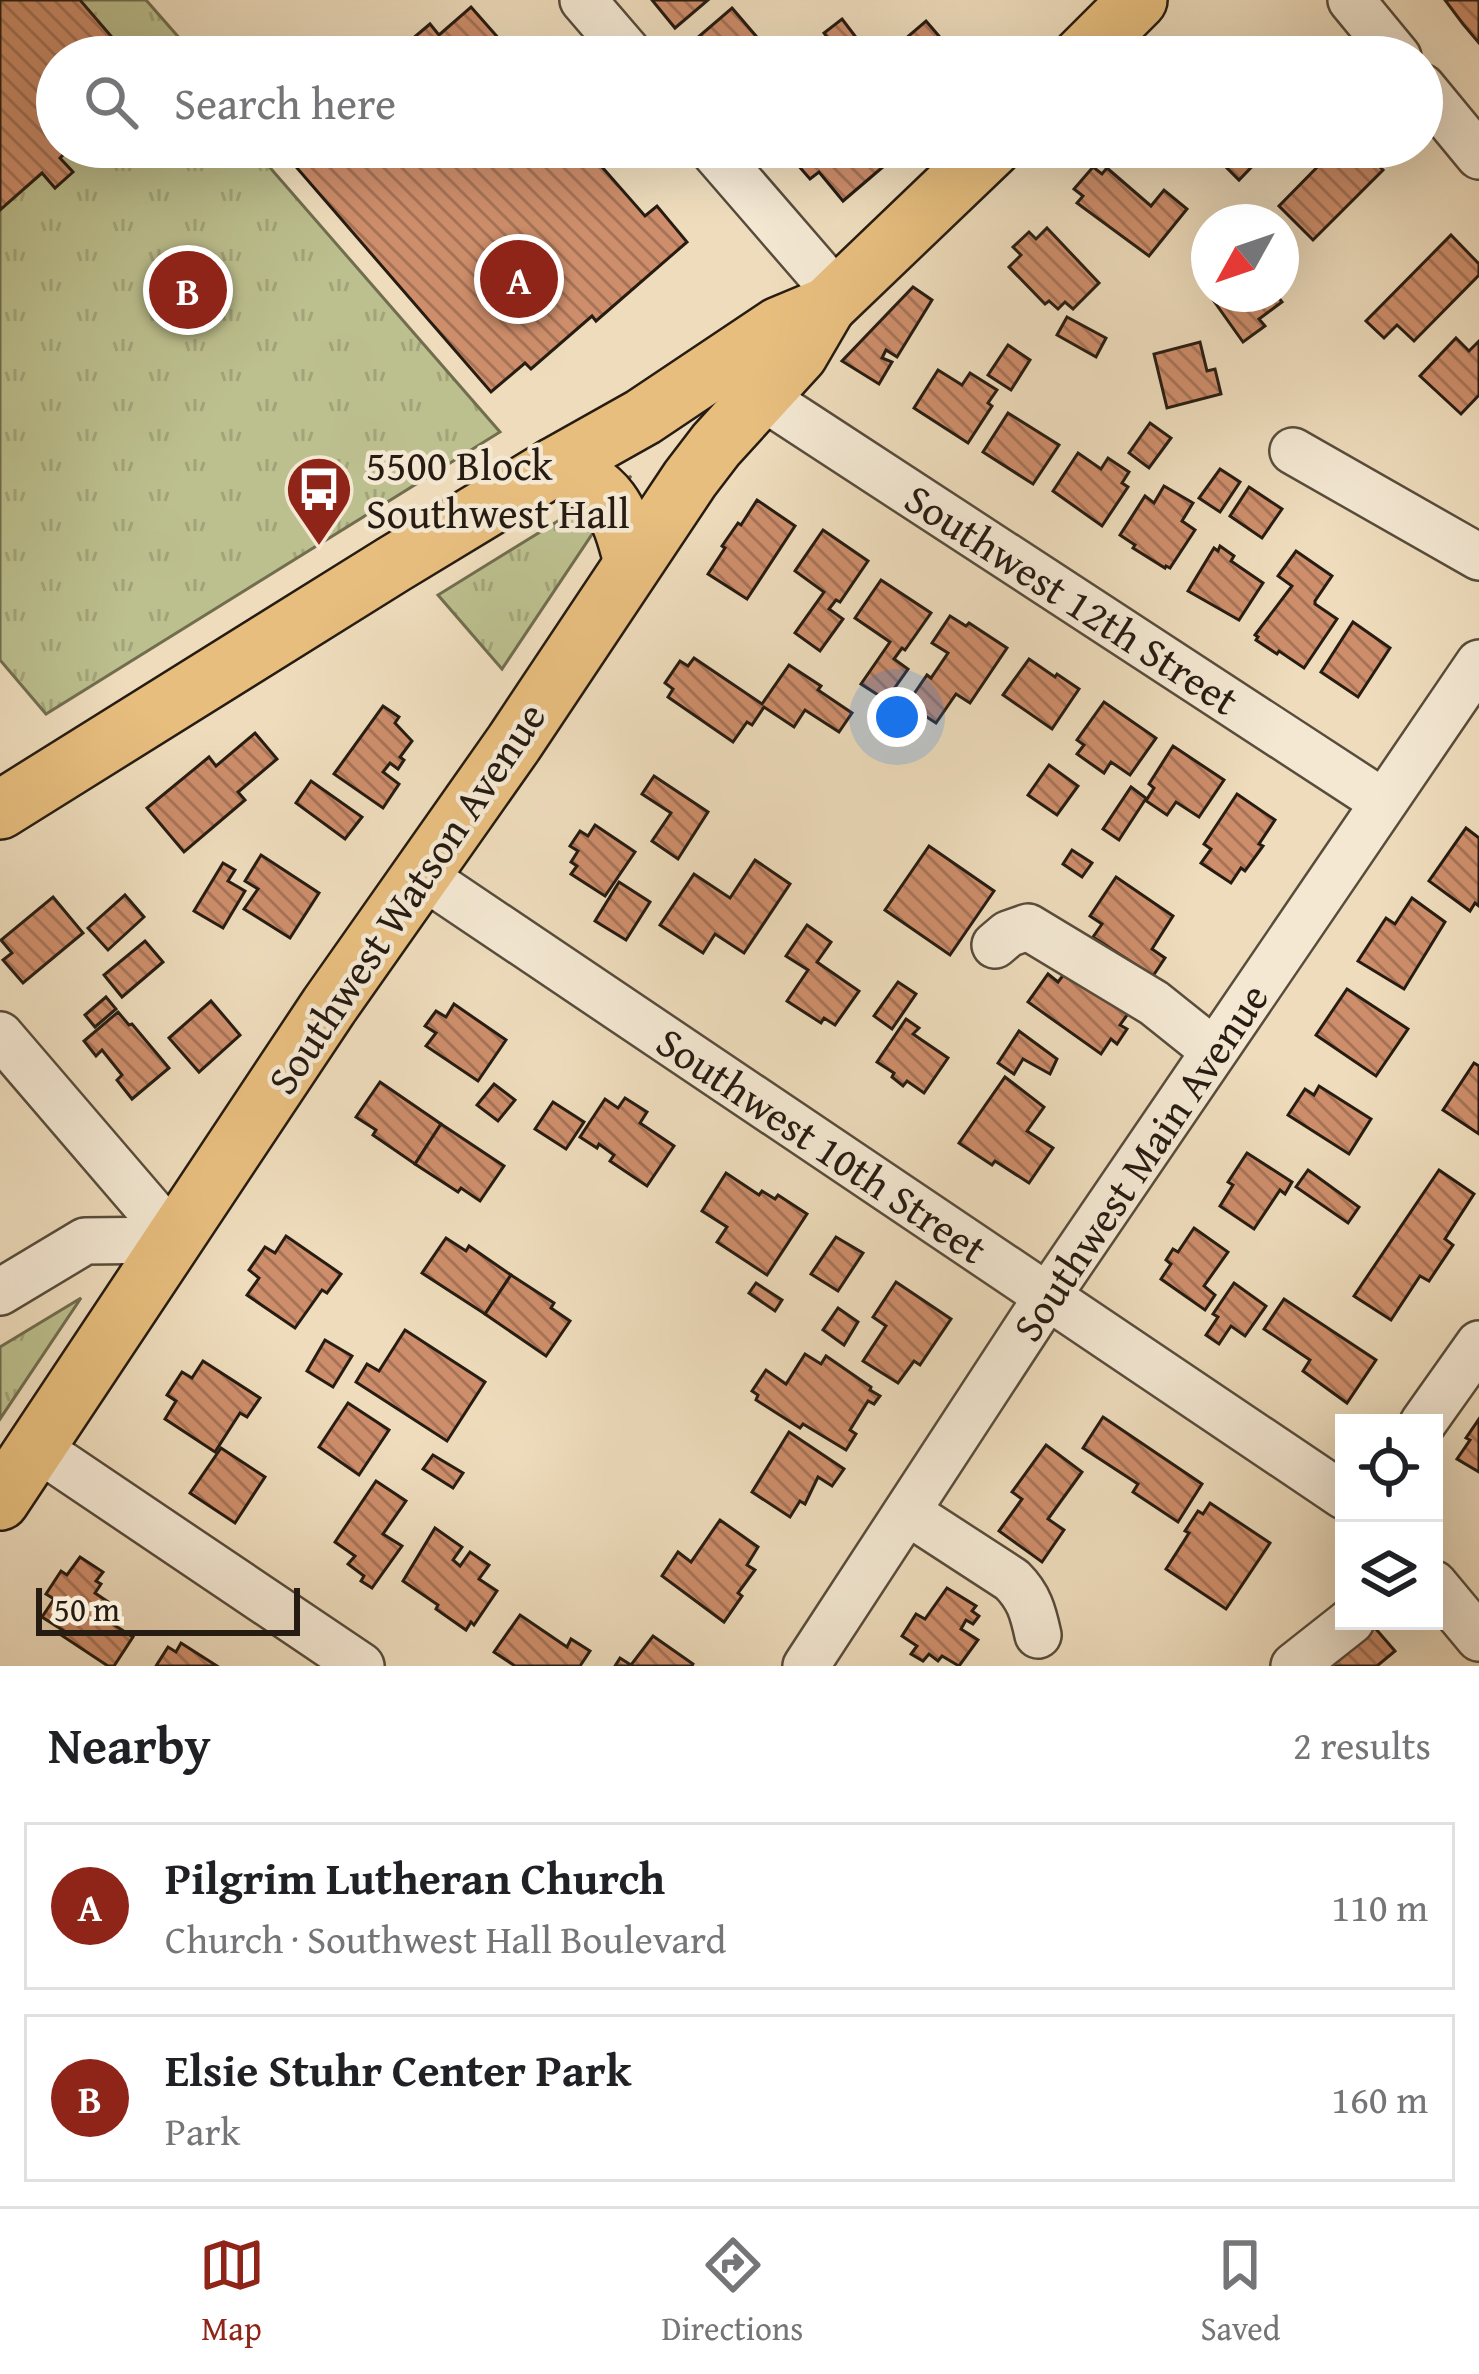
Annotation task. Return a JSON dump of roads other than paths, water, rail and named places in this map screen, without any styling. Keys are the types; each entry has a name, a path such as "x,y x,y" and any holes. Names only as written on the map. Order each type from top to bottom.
{"main road":[{"path":"1103,36 1138,0"},
{"path":"0,810 554,467 643,417 779,326 833,301 971,168"},
{"name":"Southwest Watson Avenue","path":"0,1501 329,1006 633,562 703,462 799,354 833,301"},
{"path":"554,467 576,474 607,497 620,514 633,562"}],"street":[{"path":"583,0 614,36"},
{"path":"1351,0 1381,36"},
{"path":"1443,112 1479,156"},
{"path":"727,168 833,301"},
{"name":"Southwest 12th Street","path":"761,396 1383,802"},
{"path":"1293,451 1479,557"},
{"name":"Southwest Main Avenue","path":"806,1666 1047,1297 1479,663"},
{"name":"Southwest 10th Street","path":"420,874 1335,1490"},
{"path":"995,945 1028,927 1154,1003 1214,1051"},
{"path":"0,1035 176,1240"},
{"path":"0,1292 85,1240 176,1240"},
{"path":"1429,1414 1479,1344"},
{"path":"36,1448 361,1666"},
{"path":"909,1513 1012,1580 1031,1605 1038,1635"},
{"path":"1443,1595 1479,1638"},
{"path":"1294,1666 1340,1630"}],"place":[{"name":"Pilgrim Lutheran Church","path":"519,279"},
{"name":"Elsie Stuhr Center Park","path":"188,290"},
{"name":"5500 Block Southwest Hall","path":"319,548"}]}
